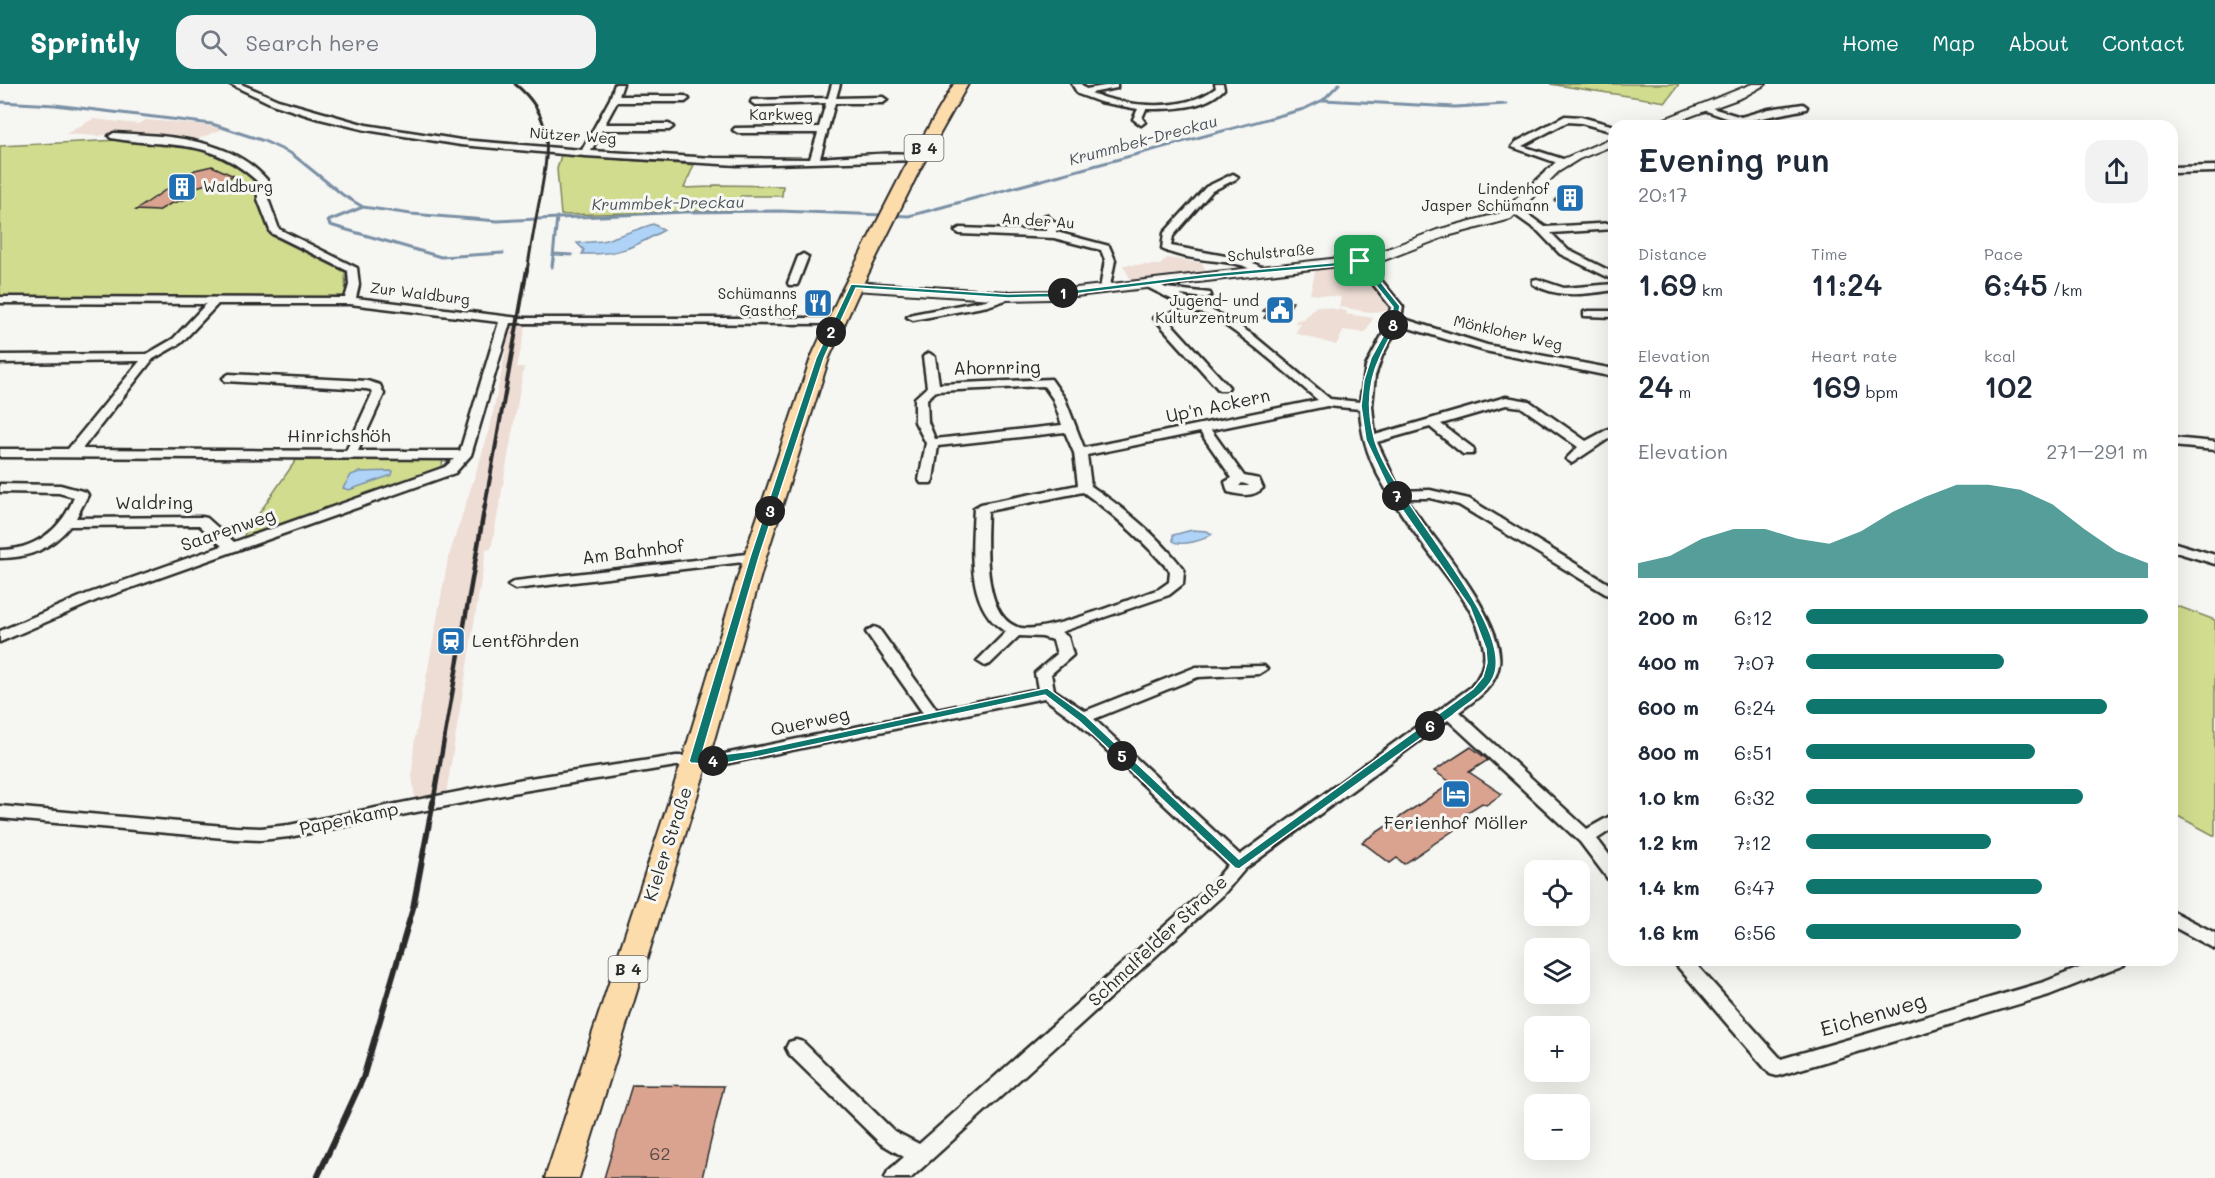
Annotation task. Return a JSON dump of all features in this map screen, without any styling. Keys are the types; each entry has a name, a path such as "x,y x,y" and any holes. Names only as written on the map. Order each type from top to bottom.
{"main road":[{"name":"Kieler Straße","path":"562,1178 695,761 755,557 820,358 888,216 918,158 961,84"}],"street":[{"name":"Nützer Weg","path":"234,84 314,114 375,129 474,143 717,162 918,158"},
{"path":"585,153 614,99 619,84"},
{"name":"Karkweg","path":"814,161 836,84"},
{"path":"1669,120 1761,84"},
{"path":"1078,88 1105,101 1143,107 1174,105 1209,97 1217,94 1222,85"},
{"path":"1078,88 1114,86"},
{"path":"614,99 685,99"},
{"name":"Karkweg","path":"755,102 883,100"},
{"path":"1141,122 1137,119 1143,107"},
{"path":"1751,120 1769,112 1803,107"},
{"path":"1702,108 1736,120"},
{"path":"1566,163 1522,149 1517,147 1518,144 1565,119 1581,120 1608,127"},
{"path":"599,127 669,127"},
{"name":"Karkweg","path":"738,130 823,130"},
{"path":"114,136 183,142 211,149 248,167 262,180 263,199 275,231 353,270 354,285 350,301"},
{"name":"Schulstraße","path":"854,285 1008,296 1050,295 1152,286 1259,270 1377,258 1442,233 1494,220 1515,210 1554,169 1608,144"},
{"path":"2178,170 2215,169"},
{"path":"1233,177 1209,189 1168,235 1166,247 1174,251 1247,263 1259,270"},
{"path":"1515,210 1543,230 1564,252 1608,274"},
{"path":"1046,218 1052,224 1051,236"},
{"path":"1543,230 1608,226"},
{"name":"An der Au","path":"960,231 1075,238 1105,248 1110,260 1105,289"},
{"path":"793,283 803,257"},
{"path":"1360,261 1397,306 1395,320"},
{"path":"1537,282 1549,289 1560,290 1608,287"},
{"path":"1152,286 1206,295"},
{"path":"1152,286 1249,337 1327,402"},
{"name":"Schulstraße","path":"914,317 988,303 1008,296"},
{"name":"Zur Waldburg","path":"0,300 350,301 506,320 836,321"},
{"path":"72,453 148,357 177,341 215,302"},
{"path":"1200,310 1160,318 1222,387"},
{"path":"1588,314 1608,314"},
{"path":"465,455 506,320"},
{"name":"Mönkloher Weg","path":"1395,320 1485,348 1608,372"},
{"name":"Schmalfelder Straße","path":"896,1178 1216,891 1239,865 1477,692 1488,678 1492,663 1490,642 1469,598 1396,495 1370,440 1365,406 1368,380 1375,358 1395,320"},
{"path":"0,359 148,357"},
{"name":"Ahornring","path":"929,357 933,388"},
{"path":"229,378 367,385 376,388 378,394 351,453"},
{"name":"Ahornring","path":"932,443 924,433 919,408 921,398 933,388 1047,382 1059,399 1080,453 1085,488"},
{"path":"1370,440 1506,401 1526,404 1586,447"},
{"name":"Up'n Ackern","path":"1080,453 1327,402 1365,406"},
{"path":"1430,422 1468,451"},
{"path":"926,480 932,443 1069,428"},
{"path":"1203,428 1240,479"},
{"path":"1572,459 1608,434"},
{"path":"2178,443 2215,446"},
{"name":"Hinrichshöh","path":"0,453 465,455"},
{"name":"Saarenweg","path":"0,637 92,597 443,473 465,455"},
{"path":"0,488 60,489 81,495 79,505 66,522 32,550 16,554 0,554"},
{"path":"1085,488 1115,507 1143,531 1177,570 1176,584 1164,592 1049,631 1016,631 999,622 984,594 979,572 981,508 1085,488"},
{"path":"1396,495 1418,492 1441,495 1464,502 1608,589"},
{"name":"Waldring","path":"66,522 202,521 232,547"},
{"path":"2178,548 2215,560"},
{"name":"Am Bahnhof","path":"515,585 755,557"},
{"path":"985,661 1016,631"},
{"path":"1049,631 1060,637 1065,655 1043,673 1047,692 1083,718 1239,865"},
{"path":"874,632 933,716"},
{"path":"1083,718 1196,672 1259,669"},
{"name":"Querweg","path":"695,761 715,761 752,754 1047,692"},
{"path":"1449,712 1586,838 1608,866"},
{"name":"Papenkamp","path":"0,812 261,834 289,831 523,785 676,761 695,761"},
{"path":"1586,838 1608,824"},
{"path":"2178,923 2215,942"},
{"name":"Eichenweg","path":"1686,966 1777,1068 2049,988 2103,966"},
{"path":"796,1048 886,1137 921,1156"}],"shaded area":[{"path":"93,119 138,124 146,120 207,125 223,129 195,140 115,133 98,136 66,134"},
{"path":"1167,258 1202,263 1207,272 1131,280 1123,265 1160,265"},
{"path":"1357,268 1385,301 1388,311 1370,312 1339,307 1341,297 1310,294 1316,269"},
{"path":"1316,306 1373,318 1365,333 1344,330 1336,345 1295,333 1301,324 1295,323 1297,320 1304,319"},
{"path":"511,325 526,326 517,367 524,367 491,549 486,550 446,794 415,800 412,774 414,745 448,559 489,432"}],"green space":[{"path":"1550,84 1679,84 1666,102"},
{"path":"119,140 198,147 251,174 272,236 345,272 346,299 0,297 0,146"},
{"path":"561,155 694,165 684,188 714,185 783,186 782,196 741,196 735,210 561,215 557,169"},
{"path":"296,460 442,460 443,471 242,538"},
{"path":"2178,606 2215,620 2215,836 2178,816"}],"water":[{"path":"653,224 664,230 634,246 616,252 582,254 584,250 577,243 603,241"},
{"path":"393,471 392,475 349,490 343,488 351,475 359,472"},
{"path":"1192,530 1207,531 1212,534 1193,542 1173,541 1173,535"}],"building":[{"name":"Waldburg","path":"212,166 234,176 186,190 196,196 170,204 158,211 136,210 195,170"},
{"name":"Lindenhof Jasper Schümann","path":"1562,189 1578,192 1572,204 1555,201"},
{"name":"Jugend- und Kulturzentrum","path":"1272,299 1293,302 1281,321 1264,318 1268,312 1263,311"},
{"path":"1471,747 1488,760 1469,772 1502,794 1486,805 1482,803 1463,815 1469,820 1404,864 1397,858 1390,863 1362,842 1452,783 1434,771"},
{"path":"632,1085 724,1086 702,1178 604,1178"}],"waterway":[{"name":"Krummbek-Dreckau","path":"557,218 685,212 779,211 909,216 1304,109 1323,100 1339,84"},
{"path":"1324,100 1455,107 1507,104"},
{"name":"Krummbek-Dreckau","path":"0,102 55,105 212,124 264,141 292,154 343,195 363,207"},
{"name":"Krummbek-Dreckau","path":"363,207 411,214 498,221 557,218"},
{"path":"363,207 328,221 330,225 441,257 503,253"},
{"path":"557,218 552,267 554,254 572,255"}],"railway":[{"path":"515,84 537,109 546,136 545,166 527,271"},
{"path":"485,506 527,269"},
{"path":"433,803 485,505"},
{"path":"317,1178 363,1078 413,908 433,802"}],"place":[{"name":"Waldburg","path":"182,187"},
{"name":"Lindenhof Jasper Schümann","path":"1570,198"},
{"name":"Schümanns Gasthof","path":"818,303"},
{"name":"Jugend- und Kulturzentrum","path":"1280,310"},
{"name":"Lentföhrden","path":"451,641"},
{"name":"Ferienhof Möller","path":"1456,794"}],"route":[{"path":"1360,261 1397,306 1395,320 1375,358 1368,380 1365,406 1370,440 1396,495 1469,598 1482,621 1491,649 1492,663 1488,678 1477,692 1239,865 1083,718 1047,692 752,754 715,761 695,761 755,557 820,358 854,285 958,294 1050,295 1259,270 1360,261"}]}
